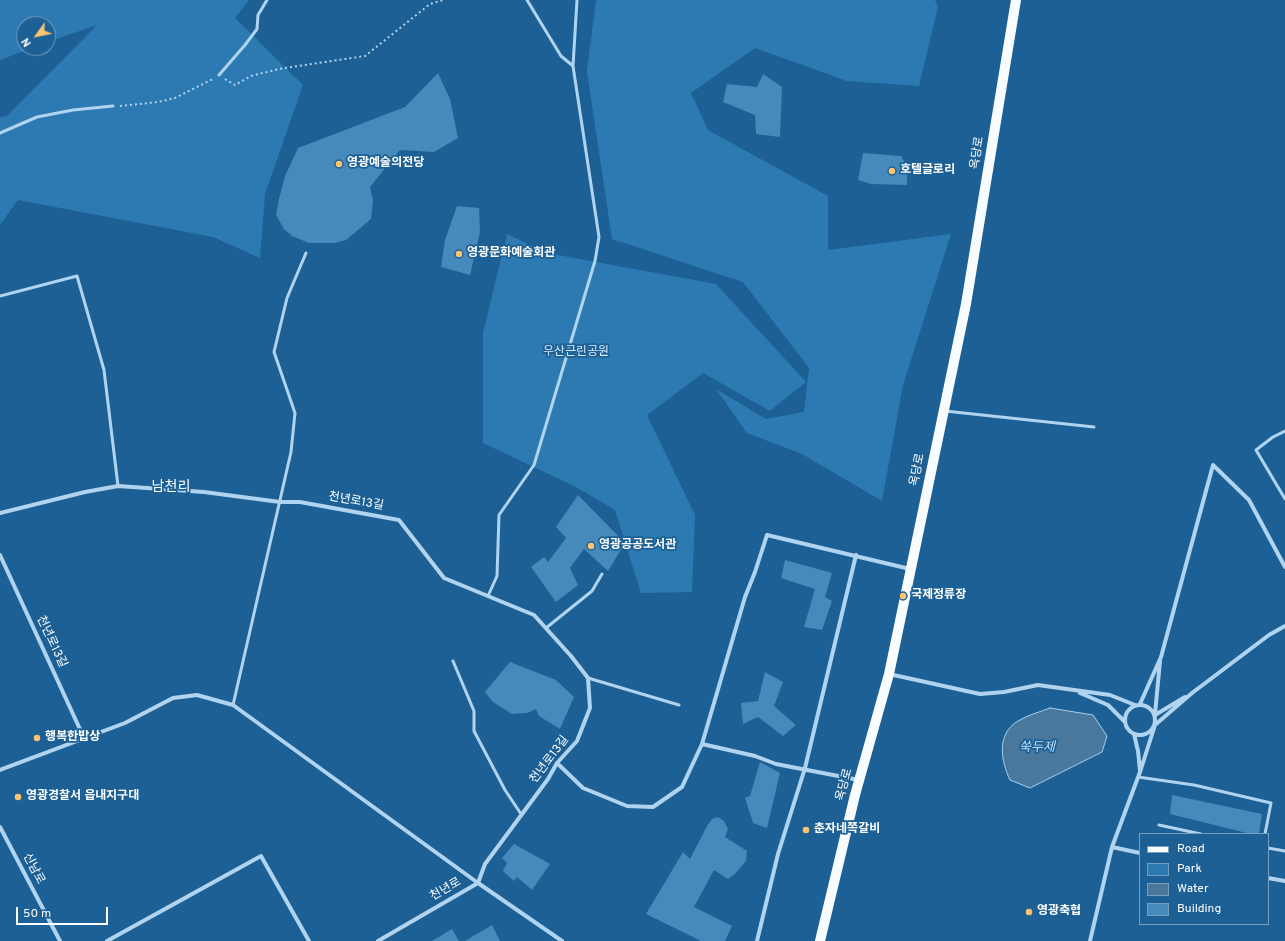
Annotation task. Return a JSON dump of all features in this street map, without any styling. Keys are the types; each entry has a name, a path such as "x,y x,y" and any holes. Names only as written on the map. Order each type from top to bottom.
{"main road":[{"name":"옥당로","path":"820,941 859,780 889,674 944,410 966,304 1016,0"}],"street":[{"path":"1140,704 1161,657 1213,465 1249,500 1285,566"},
{"name":"천년로13길","path":"0,513 85,492 118,486 204,492 280,502 300,502 399,520 444,578 534,616 571,656 588,678 590,708 577,741 557,764 485,864 478,884"},
{"path":"557,764 583,788 627,806 654,807 682,786 702,744 745,597 767,535 910,569"},
{"name":"천년로13길","path":"0,555 84,738"},
{"path":"757,941 778,854 805,768 856,555"},
{"path":"1076,691 1108,706 1125,722 1129,731 1134,734 1139,735 1148,733 1155,725 1192,693 1269,634 1285,626"},
{"path":"1090,941 1112,847 1139,775 1155,725 1161,657"},
{"path":"889,674 980,694 1004,692 1038,685 1110,695 1134,705 1140,704 1149,707 1155,715"},
{"path":"1155,715 1170,704 1192,693"},
{"path":"0,770 125,723 173,698 197,695 233,705 478,884"},
{"path":"1125,722 1127,712 1134,705"},
{"path":"1134,734 1138,751 1139,775"},
{"path":"702,744 755,756 776,764 805,768 859,780"},
{"name":"신남로","path":"0,828 60,941"},
{"path":"1112,847 1139,853"},
{"path":"107,941 261,856 309,941"},
{"path":"1269,878 1285,881"},
{"name":"천년로","path":"378,941 478,884 562,941"}],"lane":[{"path":"219,75 245,45 257,28 258,15 267,0"},
{"path":"527,0 561,56 573,66"},
{"path":"488,596 497,576 499,515 534,465 595,261 599,237 573,66 576,0"},
{"path":"0,133 37,117 73,110 113,106"},
{"path":"233,705 291,452 295,413 274,352 287,298 306,253"},
{"path":"0,296 77,276 104,370 118,486"},
{"path":"944,410 1094,427"},
{"path":"1285,431 1273,436 1256,450 1285,499"},
{"path":"546,628 592,591 602,574"},
{"path":"453,661 474,711 474,731 505,790 521,814"},
{"path":"588,678 678,705"},
{"path":"1139,775 1194,785 1271,802 1265,833"},
{"path":"1159,825 1196,833"},
{"path":"1269,848 1285,851"}],"path":[{"path":"113,106 158,102 175,98 219,75 235,85 251,76 279,69 364,56 430,4 443,0"}],"green space":[{"path":"0,0 249,0 235,18 303,85 265,194 260,258 213,237 18,200 0,225 0,117 7,116 97,25 56,39 56,16 16,16 16,54 0,60"},
{"path":"596,0 935,0 938,7 919,86 847,81 755,48 691,93 708,130 828,196 828,250 951,234 903,385 882,501 802,454 747,433 716,389 766,419 804,412 809,368 743,282 612,239 587,71"},
{"name":"우산근린공원","path":"507,234 547,253 716,284 806,382 770,411 703,373 647,415 695,515 692,592 641,593 615,510 576,487 483,443 483,333"}],"water":[{"name":"쑥두제","path":"1050,708 1093,715 1107,736 1102,752 1030,788 1010,780 1004,765 1002,748 1003,740 1011,726 1018,721"}],"building":[{"name":"영광예술의전당","path":"438,73 450,99 458,138 434,152 400,150 370,187 373,200 371,219 346,240 335,243 309,243 292,236 284,229 276,215 285,176 298,148 405,107"},
{"path":"763,74 782,87 780,137 756,134 755,115 723,102 727,84 757,87"},
{"path":"863,153 901,156 907,166 907,185 871,184 858,180"},
{"name":"영광문화예술회관","path":"457,206 479,208 480,232 470,275 441,267 445,240"},
{"name":"영광공공도서관","path":"578,495 625,543 608,571 584,549 570,568 578,585 556,602 531,567 544,557 548,562 566,538 556,527"},
{"path":"785,560 832,573 825,597 832,601 822,630 804,627 815,589 781,578"},
{"path":"510,662 556,680 574,697 560,729 539,716 536,709 527,713 512,714 493,702 485,692"},
{"path":"765,672 783,682 774,706 796,725 783,736 758,717 743,724 741,703 758,701"},
{"path":"760,762 780,773 767,828 753,823 745,798 750,796"},
{"path":"1172,795 1262,814 1259,833 1247,833 1170,814"},
{"path":"718,817 724,821 728,829 725,837 747,851 746,861 735,874 728,879 714,870 694,907 732,926 725,941 701,941 646,914 683,852 690,859 707,826 712,819"},
{"path":"514,844 550,864 532,890 517,877 514,881 503,871 507,863 502,858"},
{"path":"492,925 500,941 465,941"},
{"path":"452,929 459,941 432,941"}],"place":[{"name":"영광예술의전당","path":"339,164"},
{"name":"호텔글로리","path":"892,171"},
{"name":"영광문화예술회관","path":"459,254"},
{"name":"영광공공도서관","path":"591,546"},
{"name":"국제정류장","path":"903,596"},
{"name":"행복한밥상","path":"37,738"},
{"name":"영광경찰서 읍내지구대","path":"18,797"},
{"name":"춘자네쪽갈비","path":"806,830"},
{"name":"영광축협","path":"1029,912"}],"district":[{"name":"남천리","path":"171,488"}]}
